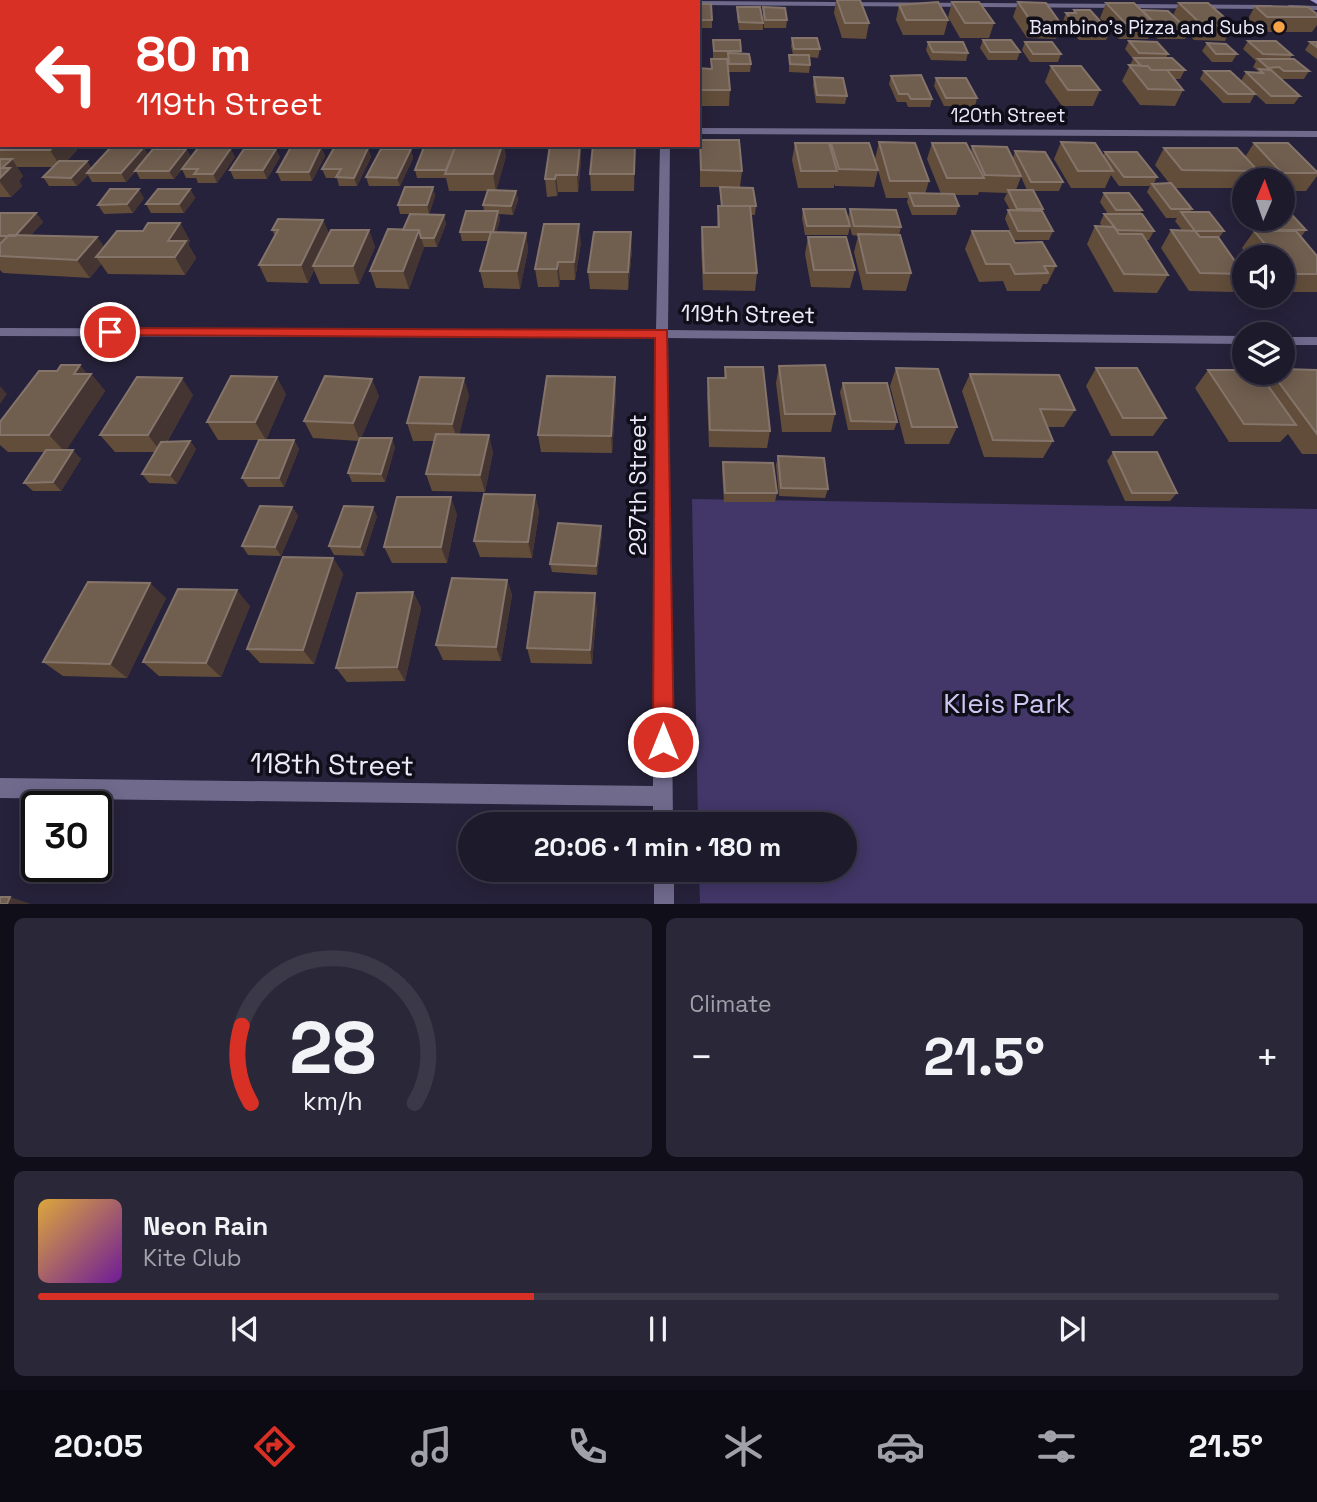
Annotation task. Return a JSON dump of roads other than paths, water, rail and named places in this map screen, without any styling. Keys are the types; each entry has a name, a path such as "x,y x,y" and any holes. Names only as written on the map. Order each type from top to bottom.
{"street":[{"path":"700,3 1317,8"},
{"name":"120th Street","path":"700,131 1317,134"},
{"name":"297th Street","path":"663,812 664,147"},
{"name":"119th Street","path":"0,332 662,334 1232,340"},
{"path":"1295,341 1317,341"},
{"name":"118th Street","path":"0,788 663,796"},
{"path":"664,882 664,904"}],"place":[{"name":"Bambino's Pizza and Subs","path":"1279,27"}],"park label":[{"name":"Kleis Park","path":"1007,703"}]}
